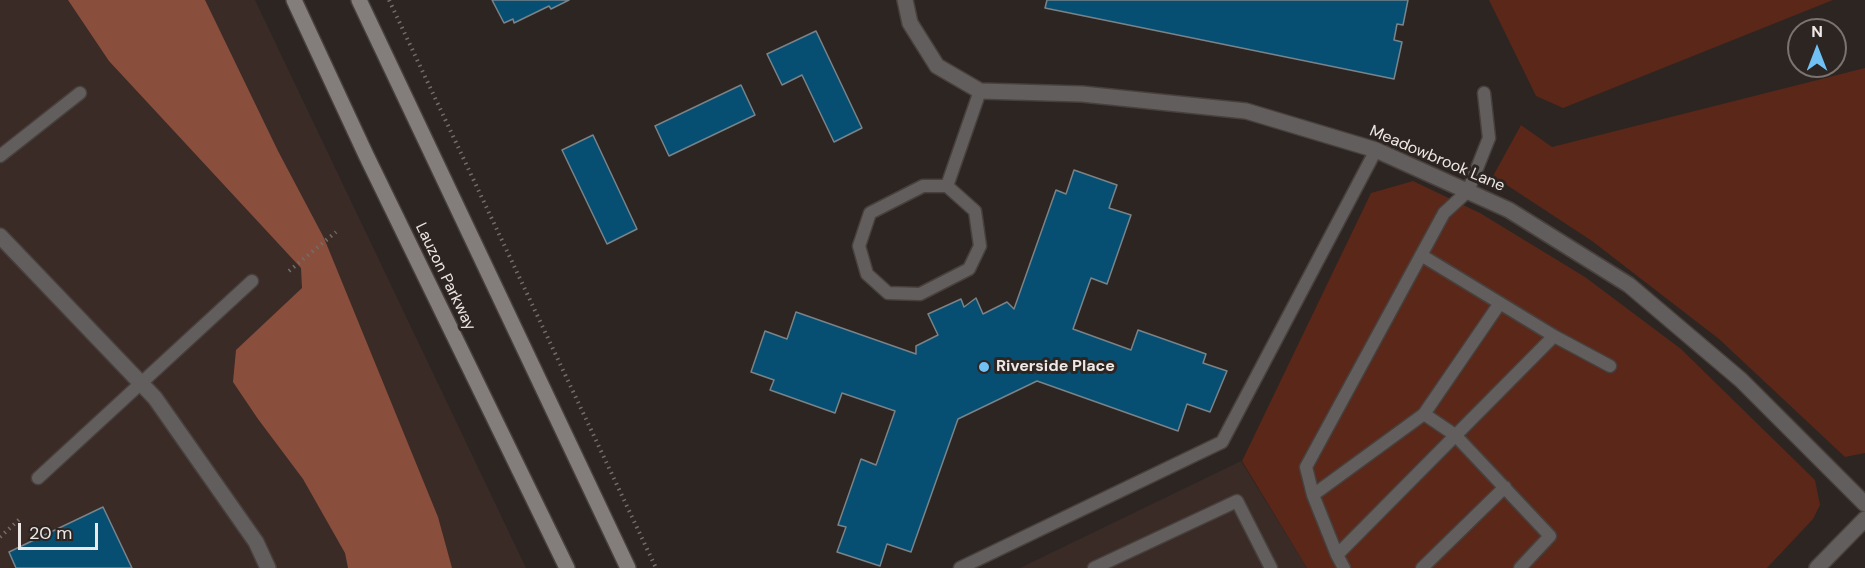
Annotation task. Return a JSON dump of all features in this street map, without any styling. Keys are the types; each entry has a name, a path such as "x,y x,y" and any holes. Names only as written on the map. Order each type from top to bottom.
{"main road":[{"name":"Lauzon Parkway","path":"294,0 371,165 567,568"},
{"path":"359,0 628,568"}],"street":[{"name":"Meadowbrook Lane","path":"905,0 910,22 937,66 980,91 1082,94 1246,111 1376,150 1509,210 1629,285 1741,380 1865,504"},
{"path":"0,236 155,398 256,542 268,568"},
{"path":"1816,568 1865,519"}],"lane":[{"path":"947,186 980,91"},
{"path":"0,156 80,93"},
{"path":"1344,568 1313,495 1306,467 1444,213 1468,191 1489,138 1484,93"},
{"path":"960,568 1222,442 1376,150"},
{"path":"923,186 947,186 975,211 980,246 969,269 920,294 888,294 867,274 859,246 870,213 923,186"},
{"path":"1421,255 1554,336 1610,366"},
{"path":"38,478 252,281"},
{"path":"1313,495 1424,414 1500,303"},
{"path":"1337,555 1554,336"},
{"path":"1424,414 1455,435 1550,536 1520,568"},
{"path":"1422,568 1505,488"},
{"path":"1095,568 1237,501 1270,568"}],"path":[{"path":"389,0 656,568"},
{"path":"289,271 336,232"},
{"path":"0,537 22,517"}],"shaded area":[{"path":"0,0 255,0 526,568 0,568"},
{"path":"68,0 205,0 278,151 324,238 438,517 452,568 348,568 345,553 303,479 233,382 236,350 302,288 301,268 109,61"},
{"path":"1489,0 1833,0 1563,108 1536,96"},
{"path":"1865,68 1865,453 1845,457 1719,339 1592,241 1493,176 1521,125 1552,147 1825,78 1847,78 1847,73"},
{"path":"1413,181 1480,213 1585,277 1681,349 1815,480 1820,505 1813,519 1767,568 1307,568 1242,461 1371,193"},
{"path":"1241,461 1307,568 1020,568"}],"building":[{"path":"492,0 569,0 551,9 549,6 514,23 513,19 504,23"},
{"path":"1047,0 1408,0 1403,25 1397,24 1394,40 1402,42 1394,79 1045,8"},
{"path":"816,31 862,128 834,142 802,75 782,85 767,54"},
{"path":"741,85 755,115 669,156 655,126"},
{"path":"593,135 637,229 607,244 562,150"},
{"name":"Riverside Place","path":"1074,170 1117,185 1109,208 1131,215 1107,284 1091,278 1073,329 1131,350 1138,330 1206,354 1203,363 1227,371 1210,412 1187,404 1178,431 1037,381 958,419 911,552 887,544 880,566 837,552 846,527 838,525 861,459 876,465 895,411 842,393 835,413 770,390 774,380 751,372 765,331 787,339 796,312 916,354 916,346 938,335 928,314 961,299 964,307 976,298 983,314 1007,302 1014,309 1056,190 1066,194"},
{"path":"103,507 132,568 16,568 9,552"}],"place":[{"name":"Riverside Place","path":"984,367"}]}
